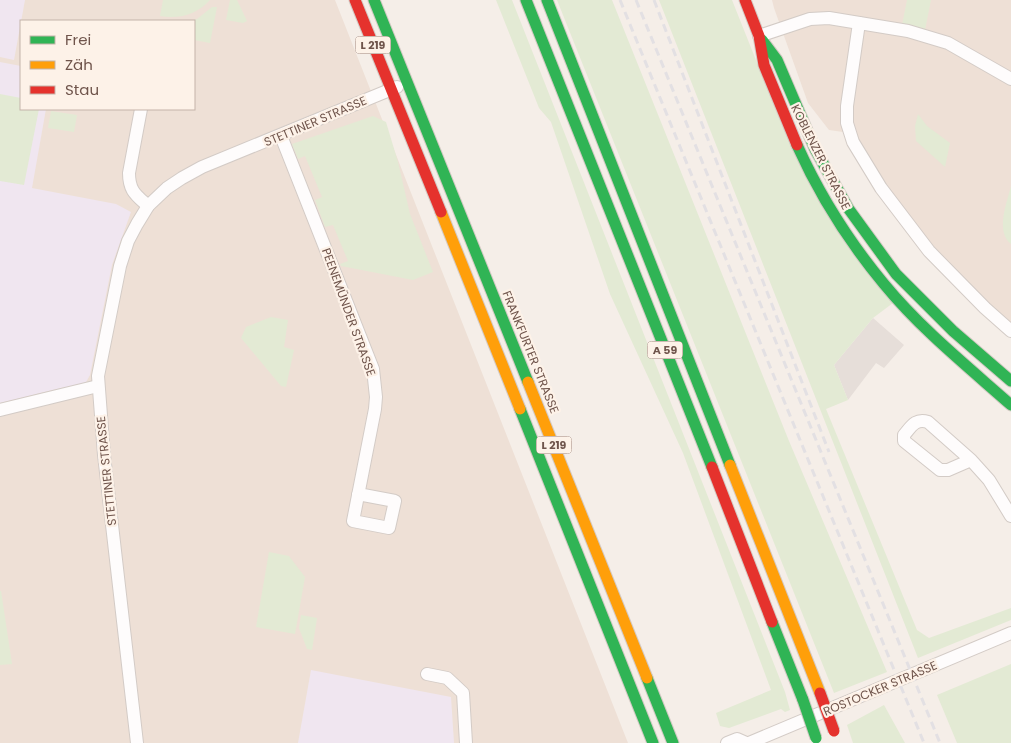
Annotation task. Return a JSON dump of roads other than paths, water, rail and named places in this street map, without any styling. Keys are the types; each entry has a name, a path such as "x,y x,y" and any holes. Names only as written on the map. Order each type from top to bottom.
{"main road":[{"name":"L 219","path":"355,0 536,447 653,743"},
{"name":"FRANKFURTER STRASSE","path":"374,0 673,743"},
{"name":"A 59","path":"526,0 592,163 817,740"},
{"name":"A 59","path":"547,0 838,743"},
{"name":"KOBLENZER STRASSE","path":"745,0 759,36 764,65 781,109 802,156 835,217 884,284 941,343 1011,405"},
{"name":"KOBLENZER STRASSE","path":"759,36 776,60 815,148 848,208 896,274 953,332 1011,381"}],"street":[{"path":"759,36 810,19 828,18 908,31 939,39 1011,79"},
{"path":"859,23 847,106 847,123 853,142 881,188 929,251 985,308 1011,331"},
{"name":"STETTINER STRASSE","path":"138,743 104,462 98,386 106,329 121,259 137,224 148,206 167,188 189,174 407,83"},
{"path":"141,110 129,173 129,183 131,190 148,206"},
{"name":"PEENEMÜNDER STRASSE","path":"281,136 373,369 376,397 375,409 358,494"},
{"path":"0,410 98,386"},
{"path":"971,460 948,470 940,470 908,445 904,441 904,435 916,422 922,420 928,422 971,460 989,480 1011,516"},
{"name":"ROSTOCKER STRASSE","path":"727,743 737,740 747,743 1011,634"},
{"path":"427,674 447,678 463,693 466,743"}],"railway":[{"path":"620,0 924,743"},
{"path":"636,0 940,743"},
{"path":"654,0 829,452"}]}
